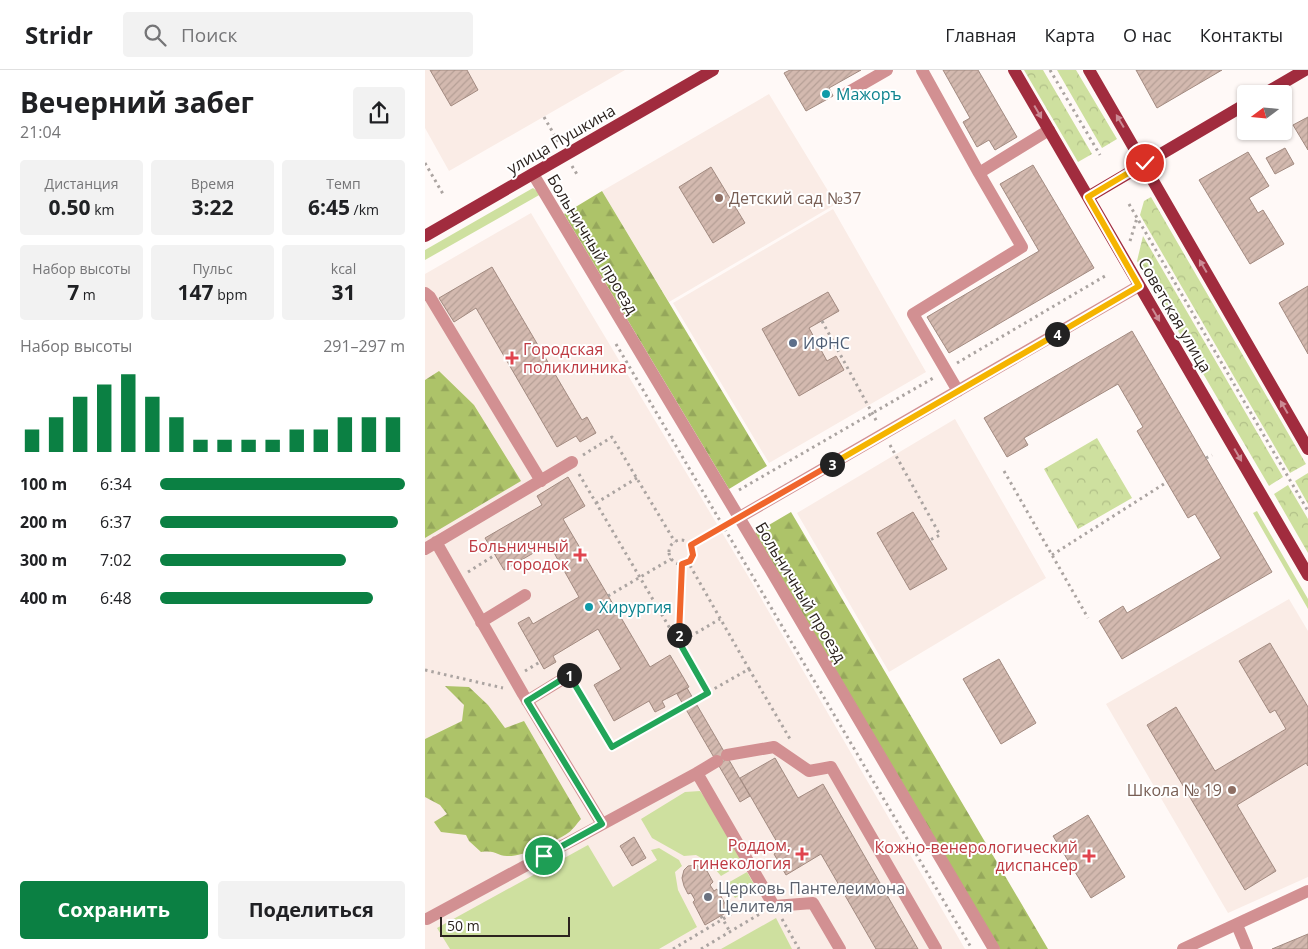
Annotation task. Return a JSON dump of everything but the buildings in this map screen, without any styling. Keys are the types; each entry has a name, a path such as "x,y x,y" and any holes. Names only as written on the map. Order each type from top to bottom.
{"main road":[{"name":"улица Пушкина","path":"425,236 713,70"},
{"name":"Советская улица","path":"1014,70 1308,575"},
{"path":"1089,70 1145,163 1308,450"},
{"path":"1279,85 1305,70"},
{"path":"1088,197 1237,109"}],"street":[{"path":"847,93 887,70"},
{"path":"922,70 1022,247 913,314 958,391"},
{"path":"979,173 1049,130"},
{"name":"Больничный проезд","path":"533,174 994,949"},
{"path":"738,518 1139,286"},
{"path":"425,292 430,297 541,481"},
{"path":"425,549 572,462"},
{"path":"436,542 525,697 602,824"},
{"path":"481,622 525,595"},
{"path":"525,697 571,674"},
{"path":"426,918 722,758 773,747 809,771 831,767 936,949"},
{"path":"697,773 775,906 813,903 839,949"},
{"path":"1183,949 1308,892"},
{"path":"1237,925 1247,949"}],"path":[{"path":"1050,70 1100,155"},
{"path":"425,163 443,194"},
{"path":"1129,204 1308,511"},
{"path":"726,498 1105,276"},
{"path":"822,321 940,535 930,540"},
{"path":"613,340 972,949"},
{"path":"675,542 612,437 572,462 708,693"},
{"path":"1205,458 1212,455"},
{"path":"1004,471 1088,618"},
{"path":"596,503 637,478"},
{"path":"1052,555 1167,482"},
{"path":"691,545 738,518"},
{"path":"685,540 691,545 693,555 688,562 682,564 671,559 669,551 675,542 685,540"},
{"path":"457,578 495,555"},
{"path":"608,596 671,559"},
{"path":"688,562 794,746"},
{"path":"679,642 682,564"},
{"path":"679,642 720,619"},
{"path":"571,674 612,747 749,669"},
{"path":"425,670 493,685 525,697"},
{"path":"701,949 775,906 799,949"},
{"path":"673,949 733,913"},
{"path":"722,918 730,932"}],"shaded area":[{"path":"425,70 625,70 449,171 425,128"},
{"name":"Детский сад №37","path":"769,94 836,204 669,302 602,191"},
{"path":"833,209 926,372 769,463 673,303"},
{"name":"Больничный городок","path":"531,213 751,581 965,949 425,949 425,274"},
{"path":"955,419 1046,578 889,672 797,513"},
{"name":"Школа № 19","path":"1289,599 1308,631 1308,877 1228,913 1106,704"}],"green space":[{"path":"1024,70 1043,70 1092,154 1078,162"},
{"path":"1057,70 1076,70 1117,139 1102,148"},
{"path":"533,188 541,194 425,260 425,250"},
{"path":"602,191 767,466 729,489 564,214"},
{"path":"1151,197 1306,464 1290,473 1140,215 1144,201"},
{"path":"1143,236 1283,477 1269,486 1137,261"},
{"path":"439,371 474,405 521,481 425,538 425,380"},
{"path":"1097,438 1132,498 1078,529 1044,469"},
{"path":"1308,473 1308,504 1295,481"},
{"path":"1288,485 1308,519 1308,553 1274,494"},
{"path":"1257,511 1308,599 1308,609 1253,513"},
{"path":"791,512 1048,949 1000,949 755,533"},
{"path":"445,686 469,687 488,705 505,728 524,721 581,819 570,832 538,848 521,854 507,856 494,852 481,852 469,841 466,835 441,832 434,822 447,814 440,805 425,797 425,739 462,721 464,705"},
{"path":"700,791 711,806 743,863 721,876 710,863 696,855 684,856 652,838 641,819 685,792"},
{"path":"588,845 613,887 657,860 651,850 659,848 679,860 682,866 675,872 678,890 697,927 659,949 450,949 437,928"},
{"path":"747,872 755,886 735,898 726,884"},
{"path":"776,918 792,949 721,949"}],"place":[{"name":"Мажоръ","path":"826,94"},
{"name":"Детский сад №37","path":"719,198"},
{"name":"ИФНС","path":"793,343"},
{"name":"Городская поликлиника","path":"512,358"},
{"name":"Больничный городок","path":"580,555"},
{"name":"Хирургия","path":"589,607"},
{"name":"Школа № 19","path":"1232,790"},
{"name":"Роддом, гинекология","path":"802,854"},
{"name":"Кожно-венерологический диспансер","path":"1089,856"},
{"name":"Церковь Пантелеимона Целителя","path":"708,897"}],"route":[{"path":"544,856 602,824 527,701 571,674 612,747 708,693 679,642 682,564 690,561 693,555 691,545 1139,286 1088,197 1145,163"}]}
